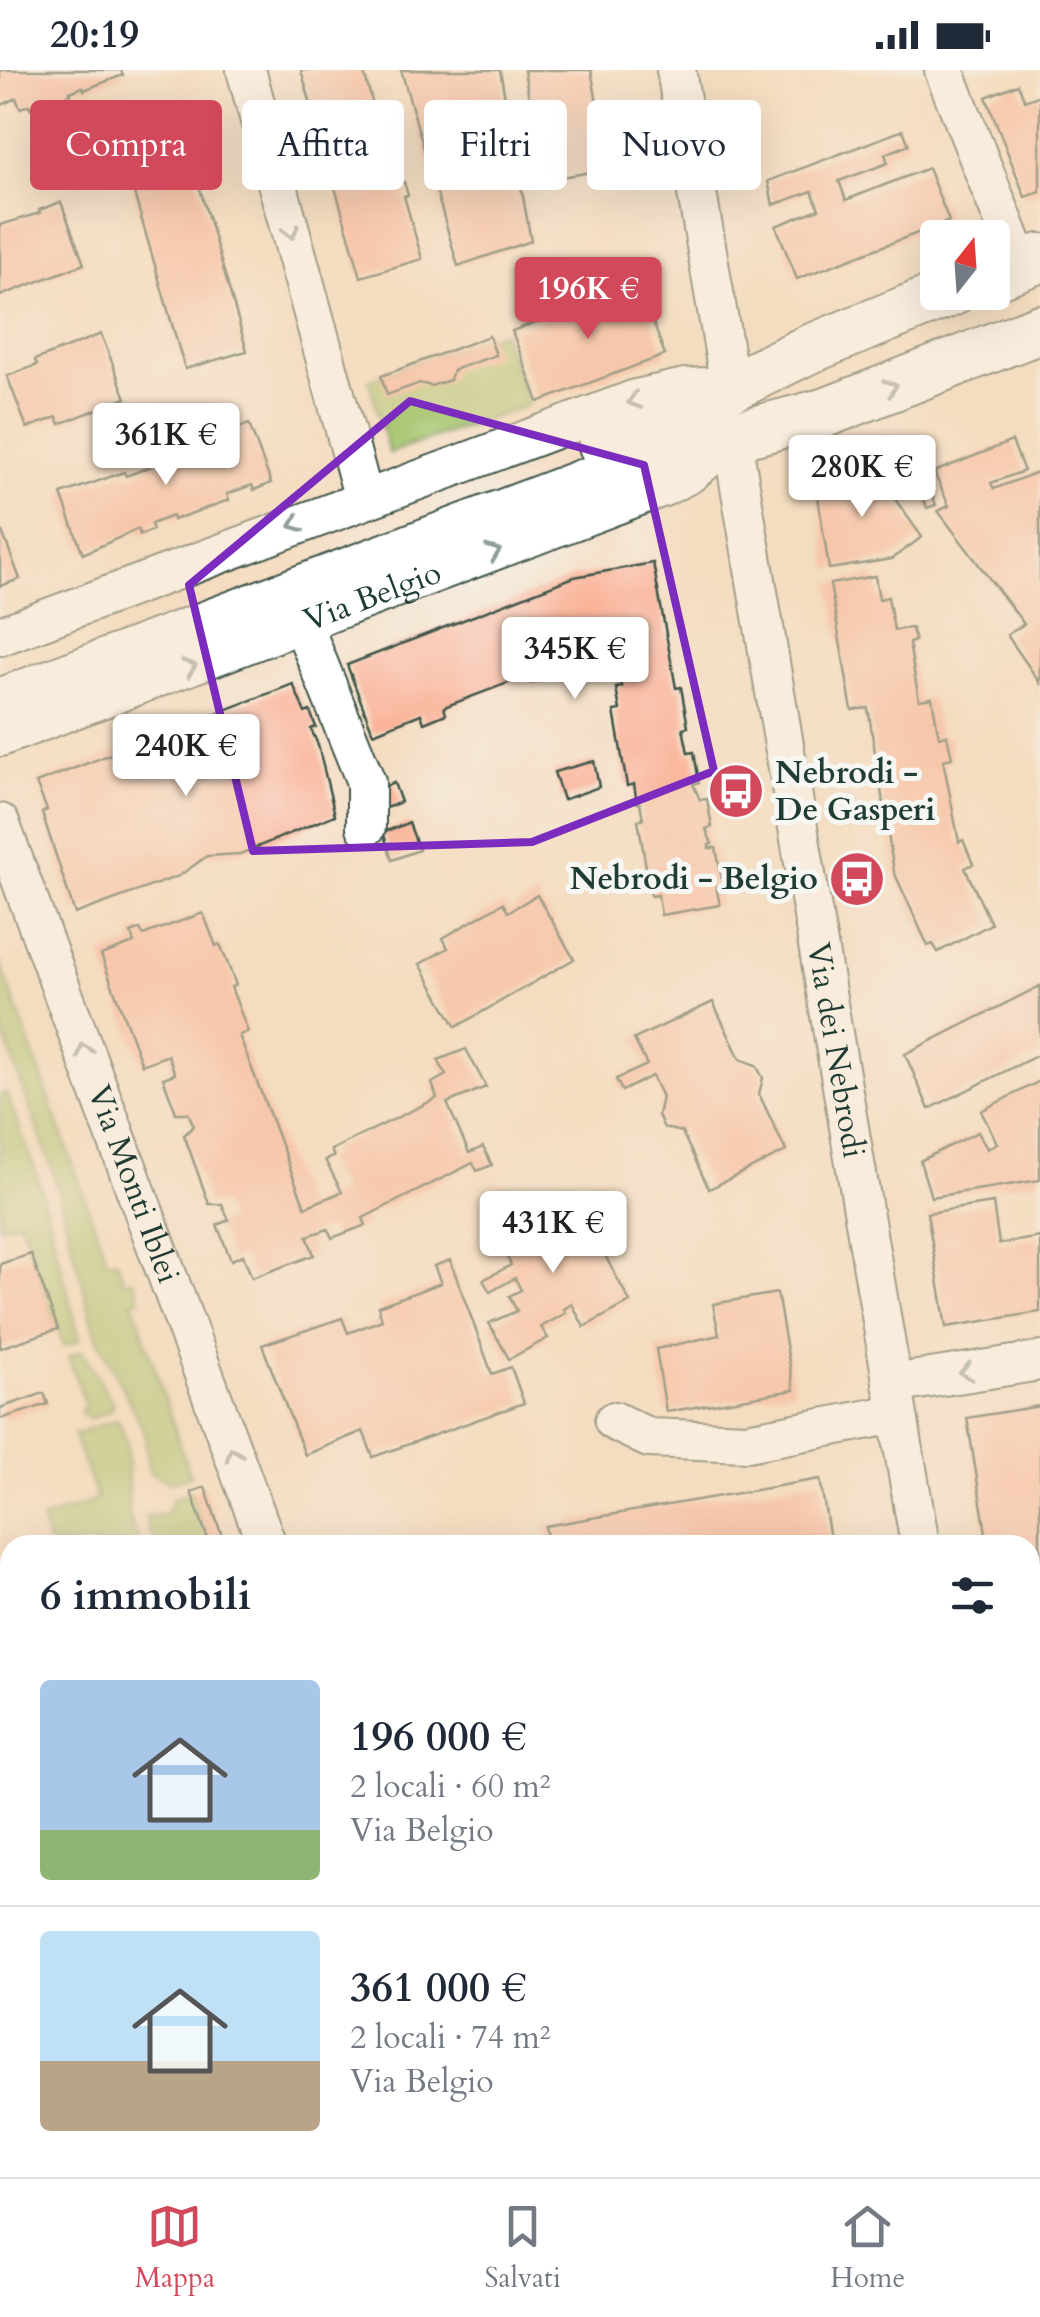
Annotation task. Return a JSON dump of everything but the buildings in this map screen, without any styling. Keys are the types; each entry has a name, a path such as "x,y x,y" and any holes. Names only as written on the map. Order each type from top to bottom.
{"street":[{"path":"246,70 364,499"},
{"path":"676,70 730,386"},
{"path":"944,70 1018,267"},
{"name":"Via Belgio","path":"0,703 649,444 730,386 920,305"},
{"name":"Via Belgio","path":"0,671 649,444 732,439 827,412 1040,329"},
{"name":"Via Belgio","path":"0,636 636,399 684,388 730,386"},
{"name":"Via Belgio","path":"0,737 663,487 688,474 732,439"},
{"name":"Via dei Nebrodi","path":"732,439 918,1535"},
{"path":"303,625 366,782 366,827"},
{"name":"Via Monti Iblei","path":"0,824 263,1535"},
{"path":"614,1421 649,1438 747,1442 1040,1361"}],"highlighted area":[{"path":"410,401 644,465 714,771 532,842 253,851 189,585"}],"green space":[{"path":"502,332 528,405 389,453 369,380"},
{"path":"0,961 107,1260 117,1260 124,1282 134,1280 140,1299 133,1302 190,1476 171,1482 150,1473 144,1431 96,1334 53,1172 0,1024"},
{"path":"6,1093 37,1175 80,1340 64,1346 20,1221 0,1226 0,1094"},
{"path":"82,1351 113,1404 110,1410 90,1419 80,1411 86,1406 68,1356"},
{"path":"117,1419 127,1450 129,1514 137,1535 46,1535 41,1520 97,1500 74,1435"},
{"path":"191,1492 206,1535 152,1535 146,1516 164,1515 172,1499"}],"place":[{"name":"Nebrodi - De Gasperi","path":"736,791"},
{"name":"Nebrodi - Belgio","path":"857,879"}]}
